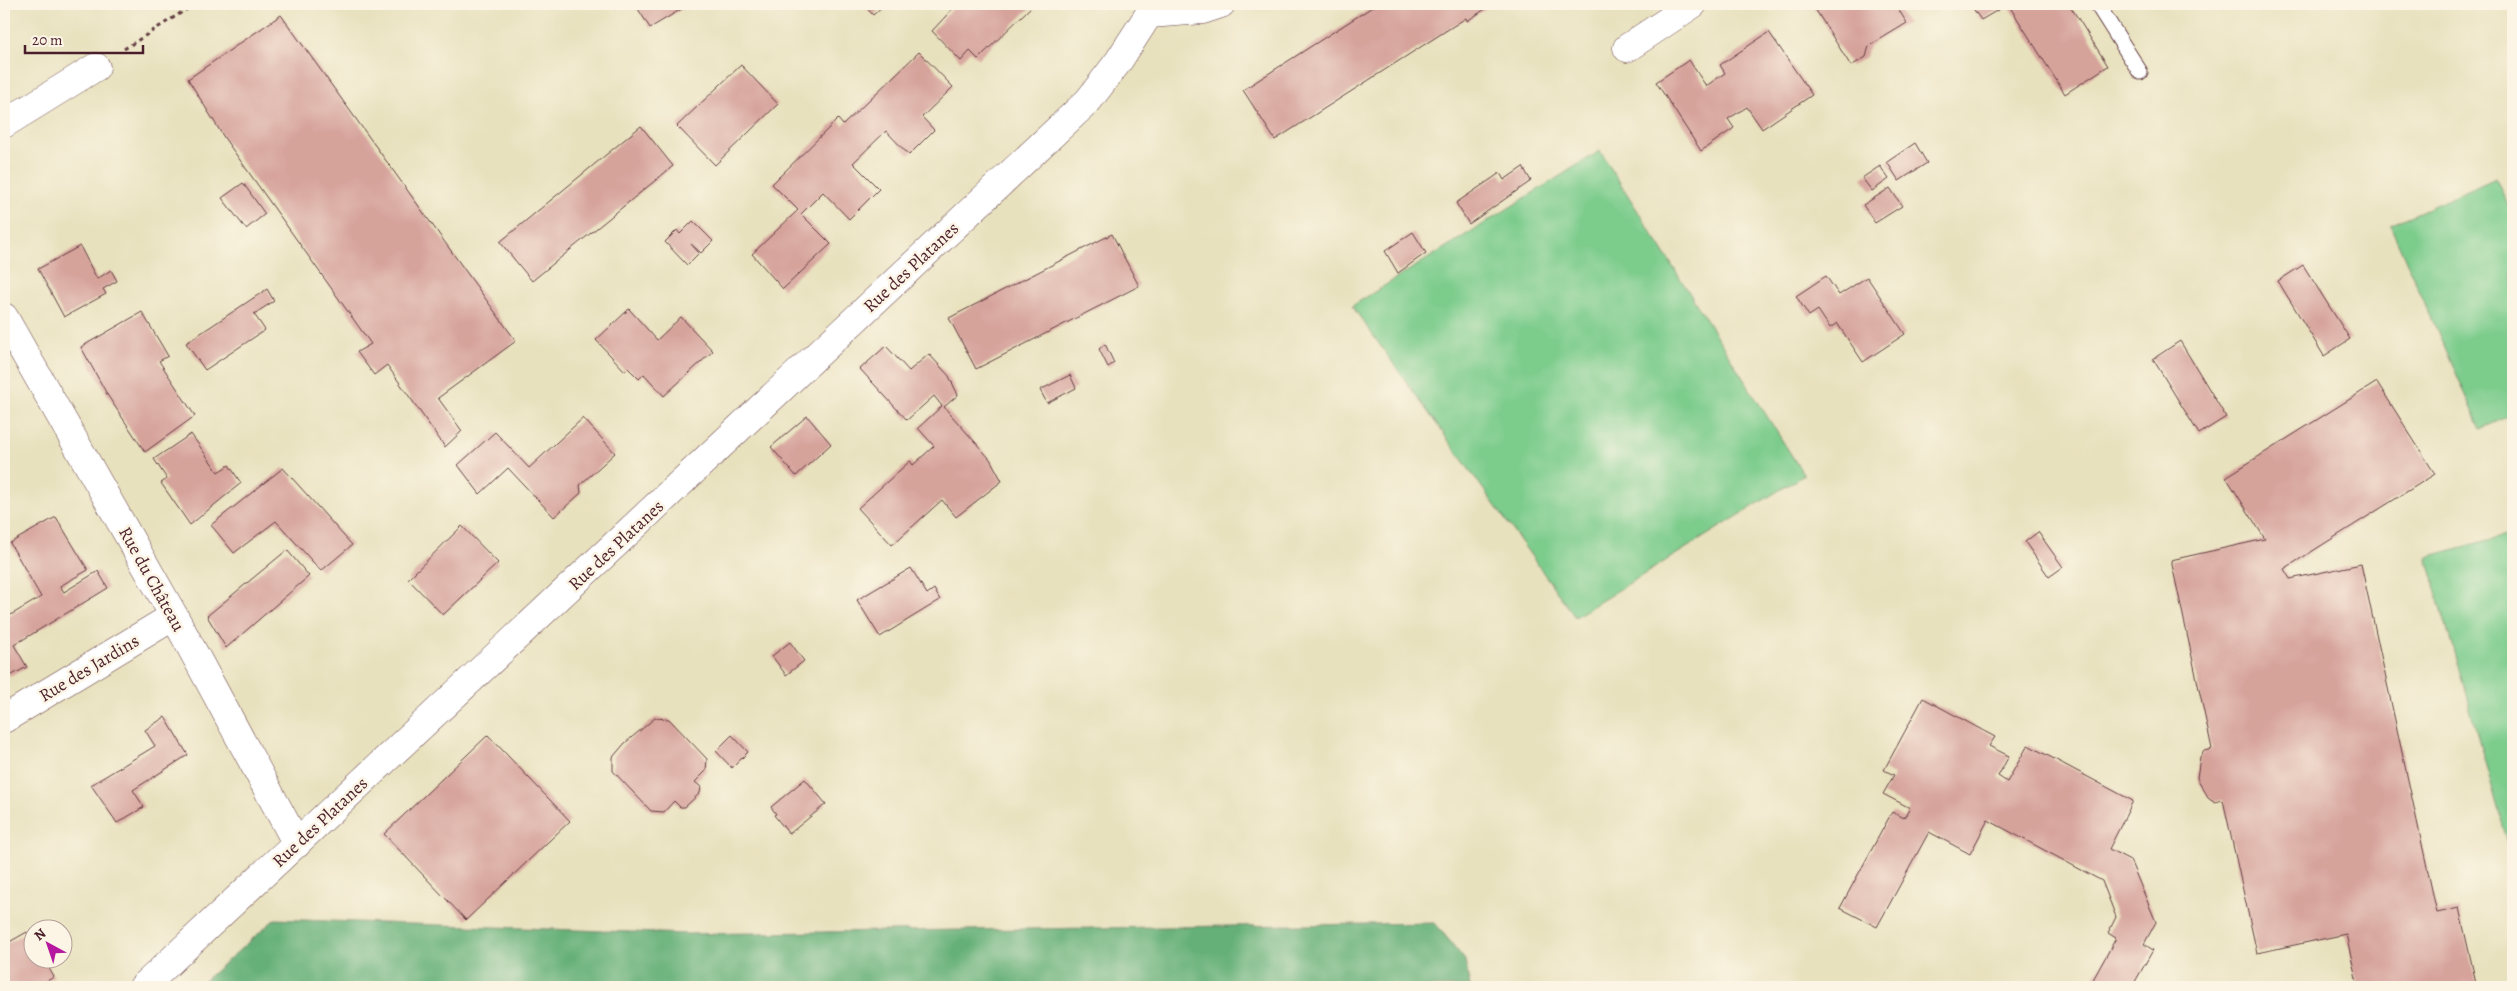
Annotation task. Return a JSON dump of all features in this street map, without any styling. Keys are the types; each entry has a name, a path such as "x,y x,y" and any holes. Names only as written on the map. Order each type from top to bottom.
{"street":[{"path":"1144,9 1203,10 1221,4"},
{"path":"1627,48 1693,4"},
{"name":"Rue des Platanes","path":"143,987 1088,101 1118,62 1144,9"},
{"path":"4,124 96,67"},
{"name":"Rue du Château","path":"4,317 174,616 297,844"},
{"name":"Rue des Jardins","path":"4,719 174,616"}],"lane":[{"path":"2097,4 2140,72"}],"path":[{"path":"96,67 194,4"}],"green space":[{"path":"1600,151 1804,475 1575,617 1352,306"},
{"path":"2496,178 2513,217 2513,414 2481,429 2390,225"},
{"path":"2513,533 2513,861 2427,557"},
{"path":"275,919 687,934 1435,923 1465,960 1470,987 197,987"}],"building":[{"path":"635,4 690,4 650,28"},
{"path":"863,4 885,4 873,15"},
{"path":"957,4 1034,4 978,59 970,51 961,61 932,31"},
{"path":"1377,4 1493,4 1467,21 1466,18 1275,140 1243,90"},
{"path":"1812,4 1895,4 1907,23 1869,46 1866,57 1851,66"},
{"path":"1970,4 2008,4 1981,20"},
{"path":"2008,4 2069,4 2108,66 2065,94"},
{"path":"281,15 516,341 438,398 462,431 445,447 387,365 374,375 357,352 371,344 225,139 188,79"},
{"path":"1769,32 1812,95 1762,129 1747,107 1728,119 1734,128 1701,151 1656,82 1689,60 1706,86 1725,73 1720,65"},
{"path":"919,52 953,87 922,117 934,130 909,155 886,131 853,163 879,189 849,219 823,192 801,214 831,244 783,289 752,254 798,210 772,184 838,119 843,125"},
{"path":"741,65 778,104 715,165 677,126"},
{"path":"641,126 673,166 532,281 500,242"},
{"path":"1915,143 1927,163 1899,181 1887,162"},
{"path":"1880,166 1889,179 1872,191 1862,178"},
{"path":"1523,167 1531,181 1469,224 1456,203 1500,173 1504,180"},
{"path":"243,183 265,214 246,229 222,198"},
{"path":"1890,188 1902,206 1875,223 1863,205"},
{"path":"693,221 713,241 701,253 691,244 699,253 687,265 665,242 677,230 680,234"},
{"path":"1413,232 1426,253 1398,273 1385,251"},
{"path":"1112,234 1139,286 976,369 949,318"},
{"path":"80,246 97,279 111,270 117,281 103,289 106,294 64,317 38,269"},
{"path":"2303,265 2350,339 2324,356 2278,281"},
{"path":"1826,276 1839,295 1867,277 1905,334 1863,362 1837,323 1830,328 1818,310 1809,316 1796,296"},
{"path":"267,289 274,301 254,314 265,330 205,370 186,343"},
{"path":"629,309 657,340 681,317 713,351 664,396 644,374 639,379 628,368 625,371 596,340"},
{"path":"142,312 168,356 159,361 195,416 145,452 108,396 81,347"},
{"path":"2180,341 2226,417 2199,434 2153,359"},
{"path":"1105,344 1114,363 1108,367 1099,349"},
{"path":"886,346 909,371 929,354 949,376 958,395 944,407 990,459 1002,481 956,517 942,500 892,545 858,508 910,461 913,465 934,446 918,428 942,406 934,396 907,420 860,369"},
{"path":"1070,375 1076,388 1047,403 1040,390"},
{"path":"2377,382 2435,474 2284,569 2290,579 2361,564 2437,913 2459,908 2477,987 2358,987 2346,934 2257,953 2223,800 2215,802 2208,797 2197,778 2200,757 2204,751 2212,749 2171,560 2265,539 2226,477"},
{"path":"807,416 831,444 796,476 771,447"},
{"path":"583,418 615,453 580,485 581,493 554,517 508,468 480,494 458,465 495,432 529,468"},
{"path":"191,434 218,472 229,465 241,483 190,525 161,483 167,479 154,459"},
{"path":"283,468 352,545 321,571 276,521 234,553 211,525"},
{"path":"56,517 88,570 60,586 64,592 98,571 108,588 14,645 27,667 10,676 4,665 4,619 41,597 10,543"},
{"path":"462,526 498,563 443,615 408,579"},
{"path":"2038,532 2063,567 2049,577 2025,542"},
{"path":"287,550 309,576 226,648 207,616"},
{"path":"911,568 927,594 934,589 940,600 880,637 857,600"},
{"path":"790,642 804,661 786,675 772,656"},
{"path":"1923,698 1995,737 1989,746 2009,756 1998,776 2007,782 2028,745 2133,801 2109,849 2130,860 2156,922 2144,944 2153,950 2132,987 2089,987 2116,938 2108,933 2116,917 2102,881 1988,820 1970,854 1929,832 1877,927 1840,908 1892,812 1904,818 1910,808 1883,794 1894,775 1884,770"},
{"path":"165,717 188,755 133,790 144,807 117,823 91,785 155,746 145,730"},
{"path":"655,718 669,719 707,759 706,771 695,782 701,787 700,793 685,807 680,807 674,801 664,812 651,811 613,771 613,757 625,743"},
{"path":"488,735 570,821 466,920 384,834"},
{"path":"732,735 748,752 732,768 716,751"},
{"path":"805,779 826,804 789,834 774,815 776,814 771,807"},
{"path":"22,935 22,968 49,968 54,977 36,987 4,987 4,945"}]}
